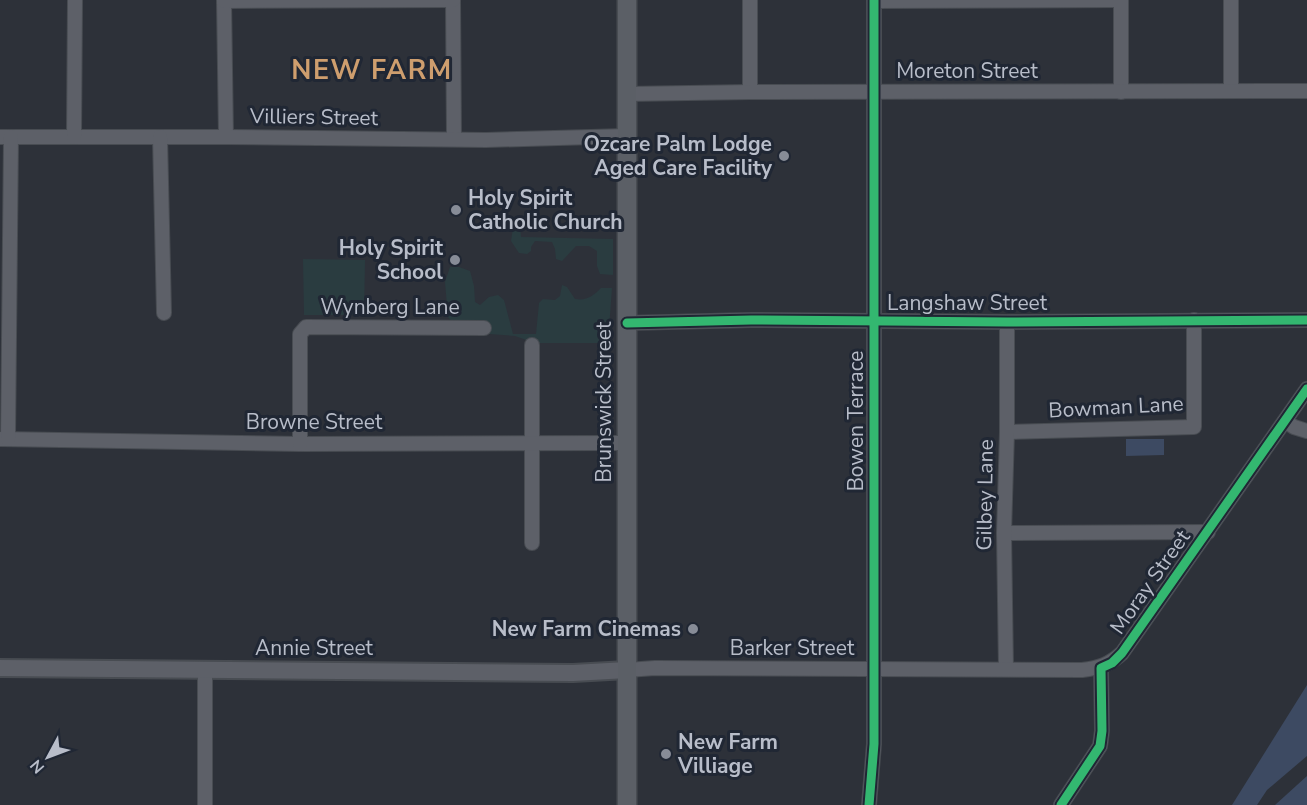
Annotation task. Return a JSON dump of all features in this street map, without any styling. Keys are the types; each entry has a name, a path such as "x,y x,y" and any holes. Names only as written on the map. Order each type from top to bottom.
{"main road":[{"name":"Brunswick Street","path":"627,0 627,805"}],"street":[{"path":"74,137 75,0"},
{"path":"226,137 224,1 453,0 454,139"},
{"path":"750,0 750,92"},
{"path":"874,1 1122,0 1121,92"},
{"path":"1231,0 1231,91"},
{"name":"Bowen Terrace","path":"869,805 874,744 874,1"},
{"name":"Moreton Street","path":"627,94 1307,91"},
{"name":"Villiers Street","path":"5,137 454,139 627,136"},
{"path":"4,439 5,137"},
{"path":"160,137 164,313"},
{"name":"Langshaw Street","path":"627,323 751,320 1007,322 1307,320"},
{"name":"Bowman Lane","path":"1007,432 1194,427 1194,320"},
{"name":"Gilbey Lane","path":"1006,669 1004,533 1007,322"},
{"name":"Wynberg Lane","path":"300,444 300,334 306,327 484,328"},
{"path":"532,345 532,543"},
{"name":"Moray Street","path":"1101,668 1112,663 1122,653 1307,389"},
{"path":"1285,421 1307,431"},
{"name":"Browne Street","path":"4,439 300,444 627,443"},
{"path":"1004,533 1208,532"},
{"name":"Annie Street","path":"0,668 561,673 627,670"},
{"path":"1061,805 1100,746 1101,668"},
{"name":"Barker Street","path":"627,670 1083,670 1101,668"},
{"path":"205,670 205,805"}],"shaded area":[{"path":"520,227 521,237 613,239 613,275 600,274 597,266 597,251 589,246 576,246 562,261 556,259 552,242 535,241 531,251 527,254 519,253 511,241 513,228"},
{"path":"303,259 365,260 364,315 304,315"},
{"path":"450,267 470,271 475,302 480,305 489,297 498,295 504,300 513,334 536,334 539,303 543,299 555,300 560,296 562,285 567,287 575,299 589,297 601,288 612,288 608,343 535,343 515,336 489,334 488,322 452,322 448,317 445,282"}],"water":[{"path":"1126,439 1164,439 1164,455 1126,456"},
{"path":"1307,685 1307,805 1232,805"}],"pier":[{"path":"1307,756 1307,776 1275,805 1257,805 1267,790"}],"cycle path":[{"path":"869,805 874,744 874,0"},
{"path":"627,323 751,320 1007,322 1307,320"},
{"path":"1061,805 1100,746 1102,731 1101,668 1112,663 1122,653 1307,389"}],"place":[{"name":"Ozcare Palm Lodge Aged Care Facility","path":"784,156"},
{"name":"Holy Spirit Catholic Church","path":"456,210"},
{"name":"Holy Spirit School","path":"455,260"},
{"name":"New Farm Cinemas","path":"693,629"},
{"name":"New Farm Villiage","path":"666,754"}],"district":[{"name":"NEW FARM","path":"372,70"}]}
